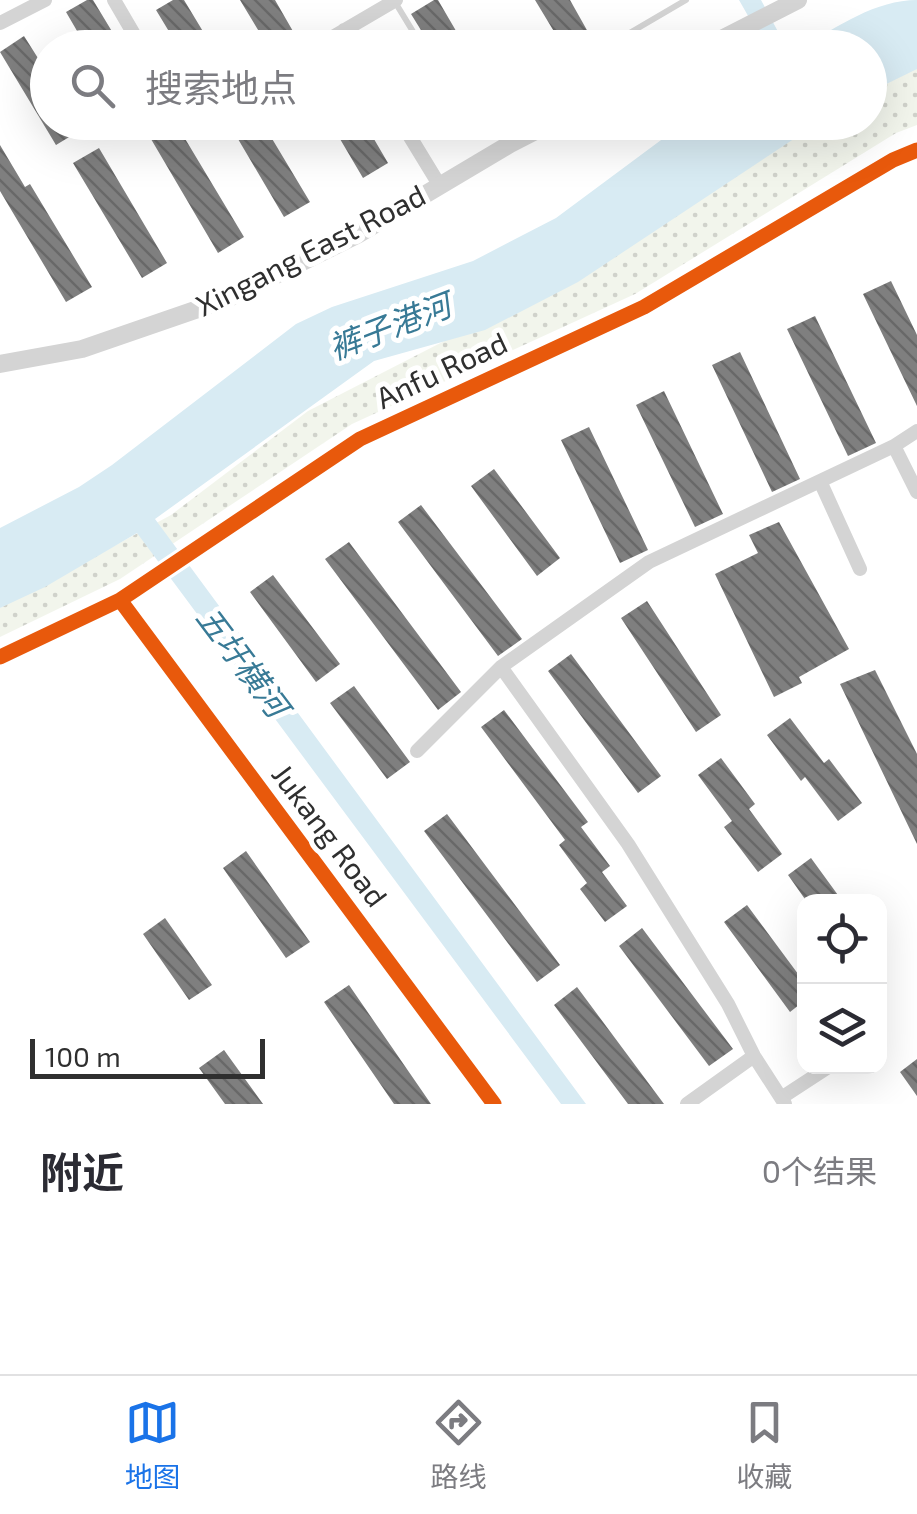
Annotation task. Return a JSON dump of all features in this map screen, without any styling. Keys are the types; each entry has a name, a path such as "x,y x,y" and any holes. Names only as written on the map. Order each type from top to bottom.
{"street":[{"path":"0,23 45,0"},
{"path":"114,0 132,30"},
{"path":"344,30 395,0"},
{"path":"738,30 798,0"},
{"path":"412,140 440,186"},
{"name":"Xingang East Road","path":"0,364 82,350 228,300 357,235 521,140"},
{"name":"Anfu Road","path":"0,658 120,600 360,440 644,307 893,160 917,150"},
{"path":"417,751 501,667 649,562 894,446 917,431"},
{"path":"894,446 917,492"},
{"path":"820,481 860,568"},
{"name":"Jukang Road","path":"120,600 494,1104"},
{"path":"501,667 628,844 783,1101 819,1074"},
{"path":"686,1104 754,1056"}],"lane":[{"path":"395,0 412,30"},
{"path":"635,30 686,0"}],"shaded area":[{"path":"917,60 917,125 887,139 887,73"},
{"path":"762,140 885,140 635,294 352,424 120,579 0,637 0,608 171,515 308,411 520,302"}],"water":[{"path":"739,0 761,0 777,30 756,30"},
{"path":"917,0 917,69 887,84 887,30 832,30 872,9"},
{"path":"661,140 792,140 578,282 485,330 374,361 155,519 586,1104 561,1104 137,533 45,587 0,608 0,528 112,465 296,324 332,307 473,261 556,218"}],"building":[{"path":"93,0 111,30 76,30 66,12"},
{"path":"173,0 184,0 202,30 168,30 156,10"},
{"path":"240,0 275,0 292,30 258,30"},
{"path":"438,0 456,30 421,30 411,14"},
{"path":"535,0 570,0 587,30 553,30"},
{"path":"24,36 30,46 30,102 0,52"},
{"path":"152,140 186,140 244,237 218,253"},
{"path":"239,140 273,140 310,202 284,217"},
{"path":"341,140 375,140 388,163 363,178"},
{"path":"0,145 25,187 30,184 92,287 66,302 0,191"},
{"path":"99,148 167,263 142,278 73,163"},
{"path":"891,281 917,335 917,406 863,294"},
{"path":"815,316 876,443 848,456 787,329"},
{"path":"740,352 800,479 772,492 712,365"},
{"path":"664,391 723,514 695,527 636,405"},
{"path":"589,427 648,550 620,563 561,440"},
{"path":"494,469 560,558 537,576 471,486"},
{"path":"421,505 522,639 498,656 398,522"},
{"path":"779,522 849,649 799,677 802,683 774,697 715,574 758,553 749,535"},
{"path":"349,542 461,692 438,710 325,559"},
{"path":"273,575 340,664 316,682 250,592"},
{"path":"647,601 721,715 696,732 621,618"},
{"path":"571,654 661,776 638,793 548,671"},
{"path":"875,670 917,754 917,844 840,684"},
{"path":"354,686 410,762 387,779 330,703"},
{"path":"504,710 588,822 581,827 610,866 602,872 627,906 605,922 580,889 587,883 559,845 565,840 481,727"},
{"path":"790,718 824,763 829,759 862,803 838,821 805,777 801,781 767,735"},
{"path":"721,758 755,804 749,809 782,854 758,872 724,827 732,821 698,775"},
{"path":"447,814 560,965 537,982 424,831"},
{"path":"246,851 310,942 286,958 223,868"},
{"path":"811,858 837,894 801,894 788,875"},
{"path":"747,905 797,973 797,1006 790,1012 724,922"},
{"path":"165,918 212,985 189,1000 143,934"},
{"path":"642,928 733,1049 709,1066 619,946"},
{"path":"349,985 431,1104 394,1104 324,1002"},
{"path":"577,987 664,1104 628,1104 554,1005"},
{"path":"224,1050 263,1104 225,1104 199,1068"},
{"path":"917,1059 917,1096 900,1072"}],"cycle path":[{"path":"0,657 120,600 360,439 644,307 893,160 917,150"},
{"path":"120,600 494,1104"}],"water label":[{"name":"裤子港河","path":"390,327"},
{"name":"五圩横河","path":"242,662"}]}
